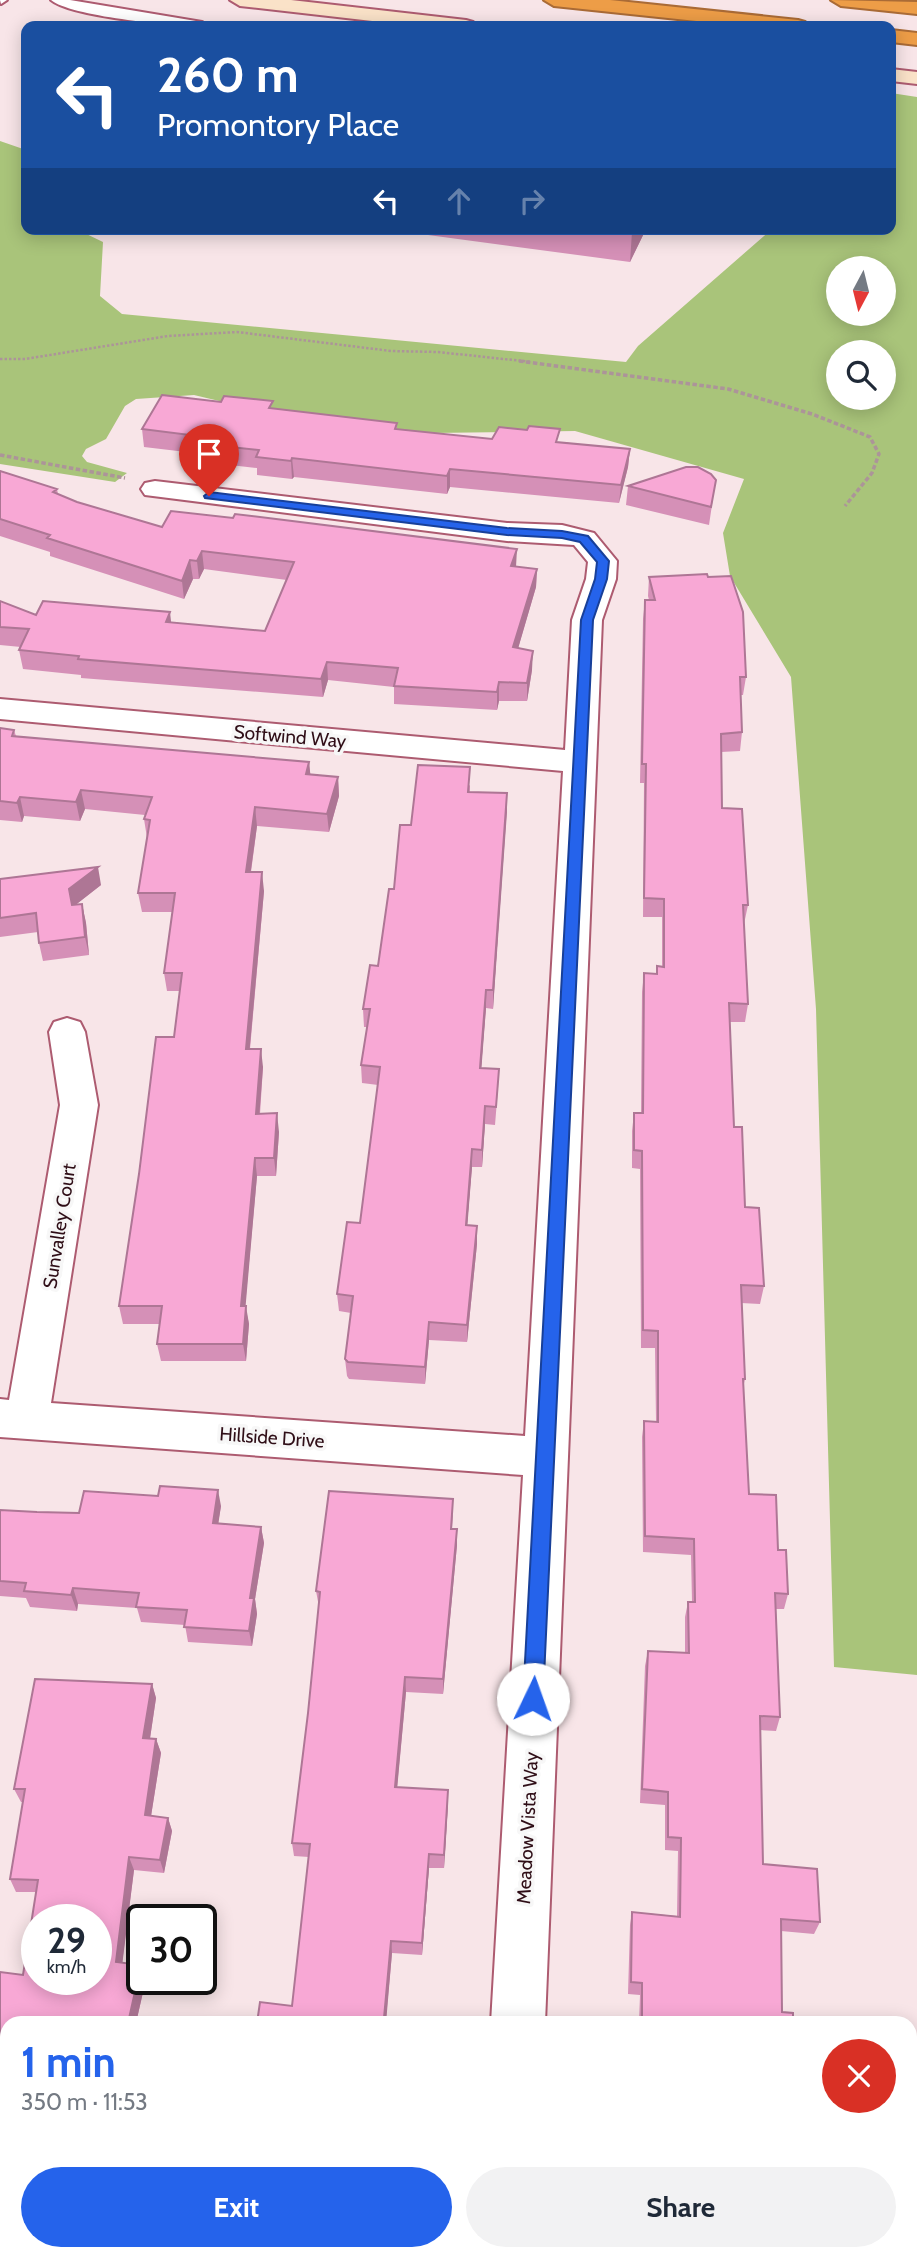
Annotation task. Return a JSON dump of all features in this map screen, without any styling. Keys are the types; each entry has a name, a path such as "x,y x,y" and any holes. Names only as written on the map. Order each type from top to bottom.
{"highway":[{"path":"554,0 751,21"},
{"path":"841,0 917,8"},
{"path":"896,37 917,39"}],"street":[{"path":"240,0 423,21"},
{"path":"896,76 917,78"},
{"name":"Meadow Vista Way","path":"155,489 507,532 562,534 584,539 603,561 601,579 587,620 518,2016"},
{"name":"Softwind Way","path":"0,709 580,762"},
{"name":"Sunvalley Court","path":"13,1419 79,1105 67,1032"},
{"name":"Hillside Drive","path":"13,1419 544,1457"}],"lane":[{"path":"57,0 171,21"}],"path":[{"path":"0,359 25,359 167,336 237,332 391,351 438,352 506,359 728,389 812,414 870,438 879,454 873,473 845,506"},
{"path":"0,455 113,474 155,489"}],"green space":[{"path":"896,94 917,97 917,1675 834,1667 816,1009 791,677 730,576 723,533 744,479 575,431 431,433 274,414 194,395 136,399 125,406 106,439 86,449 82,456 87,462 127,473 115,482 0,464 0,141 21,148 21,235 88,235 103,242 100,296 122,314 626,362 638,346 765,235 896,235"}],"building":[{"path":"162,395 221,402 224,396 273,401 269,408 397,423 395,429 492,439 499,427 560,429 556,442 630,449 621,485 450,469 447,476 292,458 291,461 256,457 259,450 202,444 206,437 142,429"},
{"path":"686,467 698,467 716,480 711,507 628,486"},
{"path":"0,471 57,489 53,492 77,502 162,527 171,511 233,518 235,514 517,549 511,566 537,569 513,647 533,651 527,683 499,682 497,692 394,686 398,668 327,662 321,679 78,659 79,656 19,650 29,629 0,627 0,601 36,615 43,601 170,612 166,622 265,631 294,562 202,551 197,561 190,560 182,581 47,538 50,535 0,519"},
{"path":"707,574 708,577 731,576 743,612 746,677 740,677 742,732 721,734 722,808 742,809 748,905 743,905 748,1004 729,1003 734,1127 742,1127 745,1207 759,1208 764,1286 741,1285 743,1379 749,1494 776,1495 778,1550 786,1550 788,1594 775,1593 780,1717 760,1716 763,1864 817,1869 820,1922 781,1919 782,2012 793,2013 793,2016 642,2016 642,1983 631,1982 632,1912 680,1917 681,1838 668,1837 668,1792 642,1789 648,1651 689,1653 688,1602 695,1602 694,1539 645,1536 644,1421 658,1422 658,1331 643,1330 642,1151 634,1150 634,1113 643,1113 644,973 657,974 657,966 664,967 664,899 644,898 646,764 642,764 645,600 655,600 649,577"},
{"path":"0,728 14,730 12,736 309,762 306,774 338,777 327,814 255,807 246,872 262,872 246,1049 261,1049 256,1114 277,1113 274,1158 255,1158 241,1306 246,1306 243,1344 157,1344 162,1306 119,1306 156,1037 174,1037 182,973 164,973 175,893 138,893 150,820 144,819 152,797 81,790 76,802 20,797 17,803 0,801"},
{"path":"418,765 470,767 468,792 507,793 493,990 486,990 480,1068 499,1069 496,1107 485,1106 482,1150 472,1149 466,1225 477,1226 467,1325 429,1322 425,1367 348,1362 345,1359 353,1296 337,1294 347,1222 360,1223 380,1067 361,1065 370,1009 363,1009 370,965 378,966 389,889 394,889 400,825 411,825"},
{"path":"98,867 69,889 72,905 82,904 85,937 39,943 36,913 0,918 0,879"},
{"path":"160,1486 218,1490 213,1523 261,1527 250,1598 254,1598 249,1631 184,1627 187,1610 136,1607 139,1593 73,1588 71,1595 24,1591 26,1583 0,1581 0,1510 79,1513 84,1491 158,1496"},
{"path":"329,1491 453,1499 451,1529 457,1529 443,1679 405,1677 395,1787 448,1790 444,1855 429,1854 422,1943 391,1941 384,2016 258,2016 260,2002 292,2006 310,1844 292,1843 320,1592 316,1591"},
{"path":"35,1679 152,1684 143,1738 156,1739 145,1815 168,1818 160,1860 129,1857 116,1962 126,1963 126,1995 134,1995 130,2016 0,2016 0,1972 21,1975 21,1995 112,1995 112,1904 34,1904 38,1880 10,1879 25,1789 14,1789"}],"route":[{"path":"209,496 507,532 562,534 584,539 603,561 601,579 587,620 533,1699"}]}
